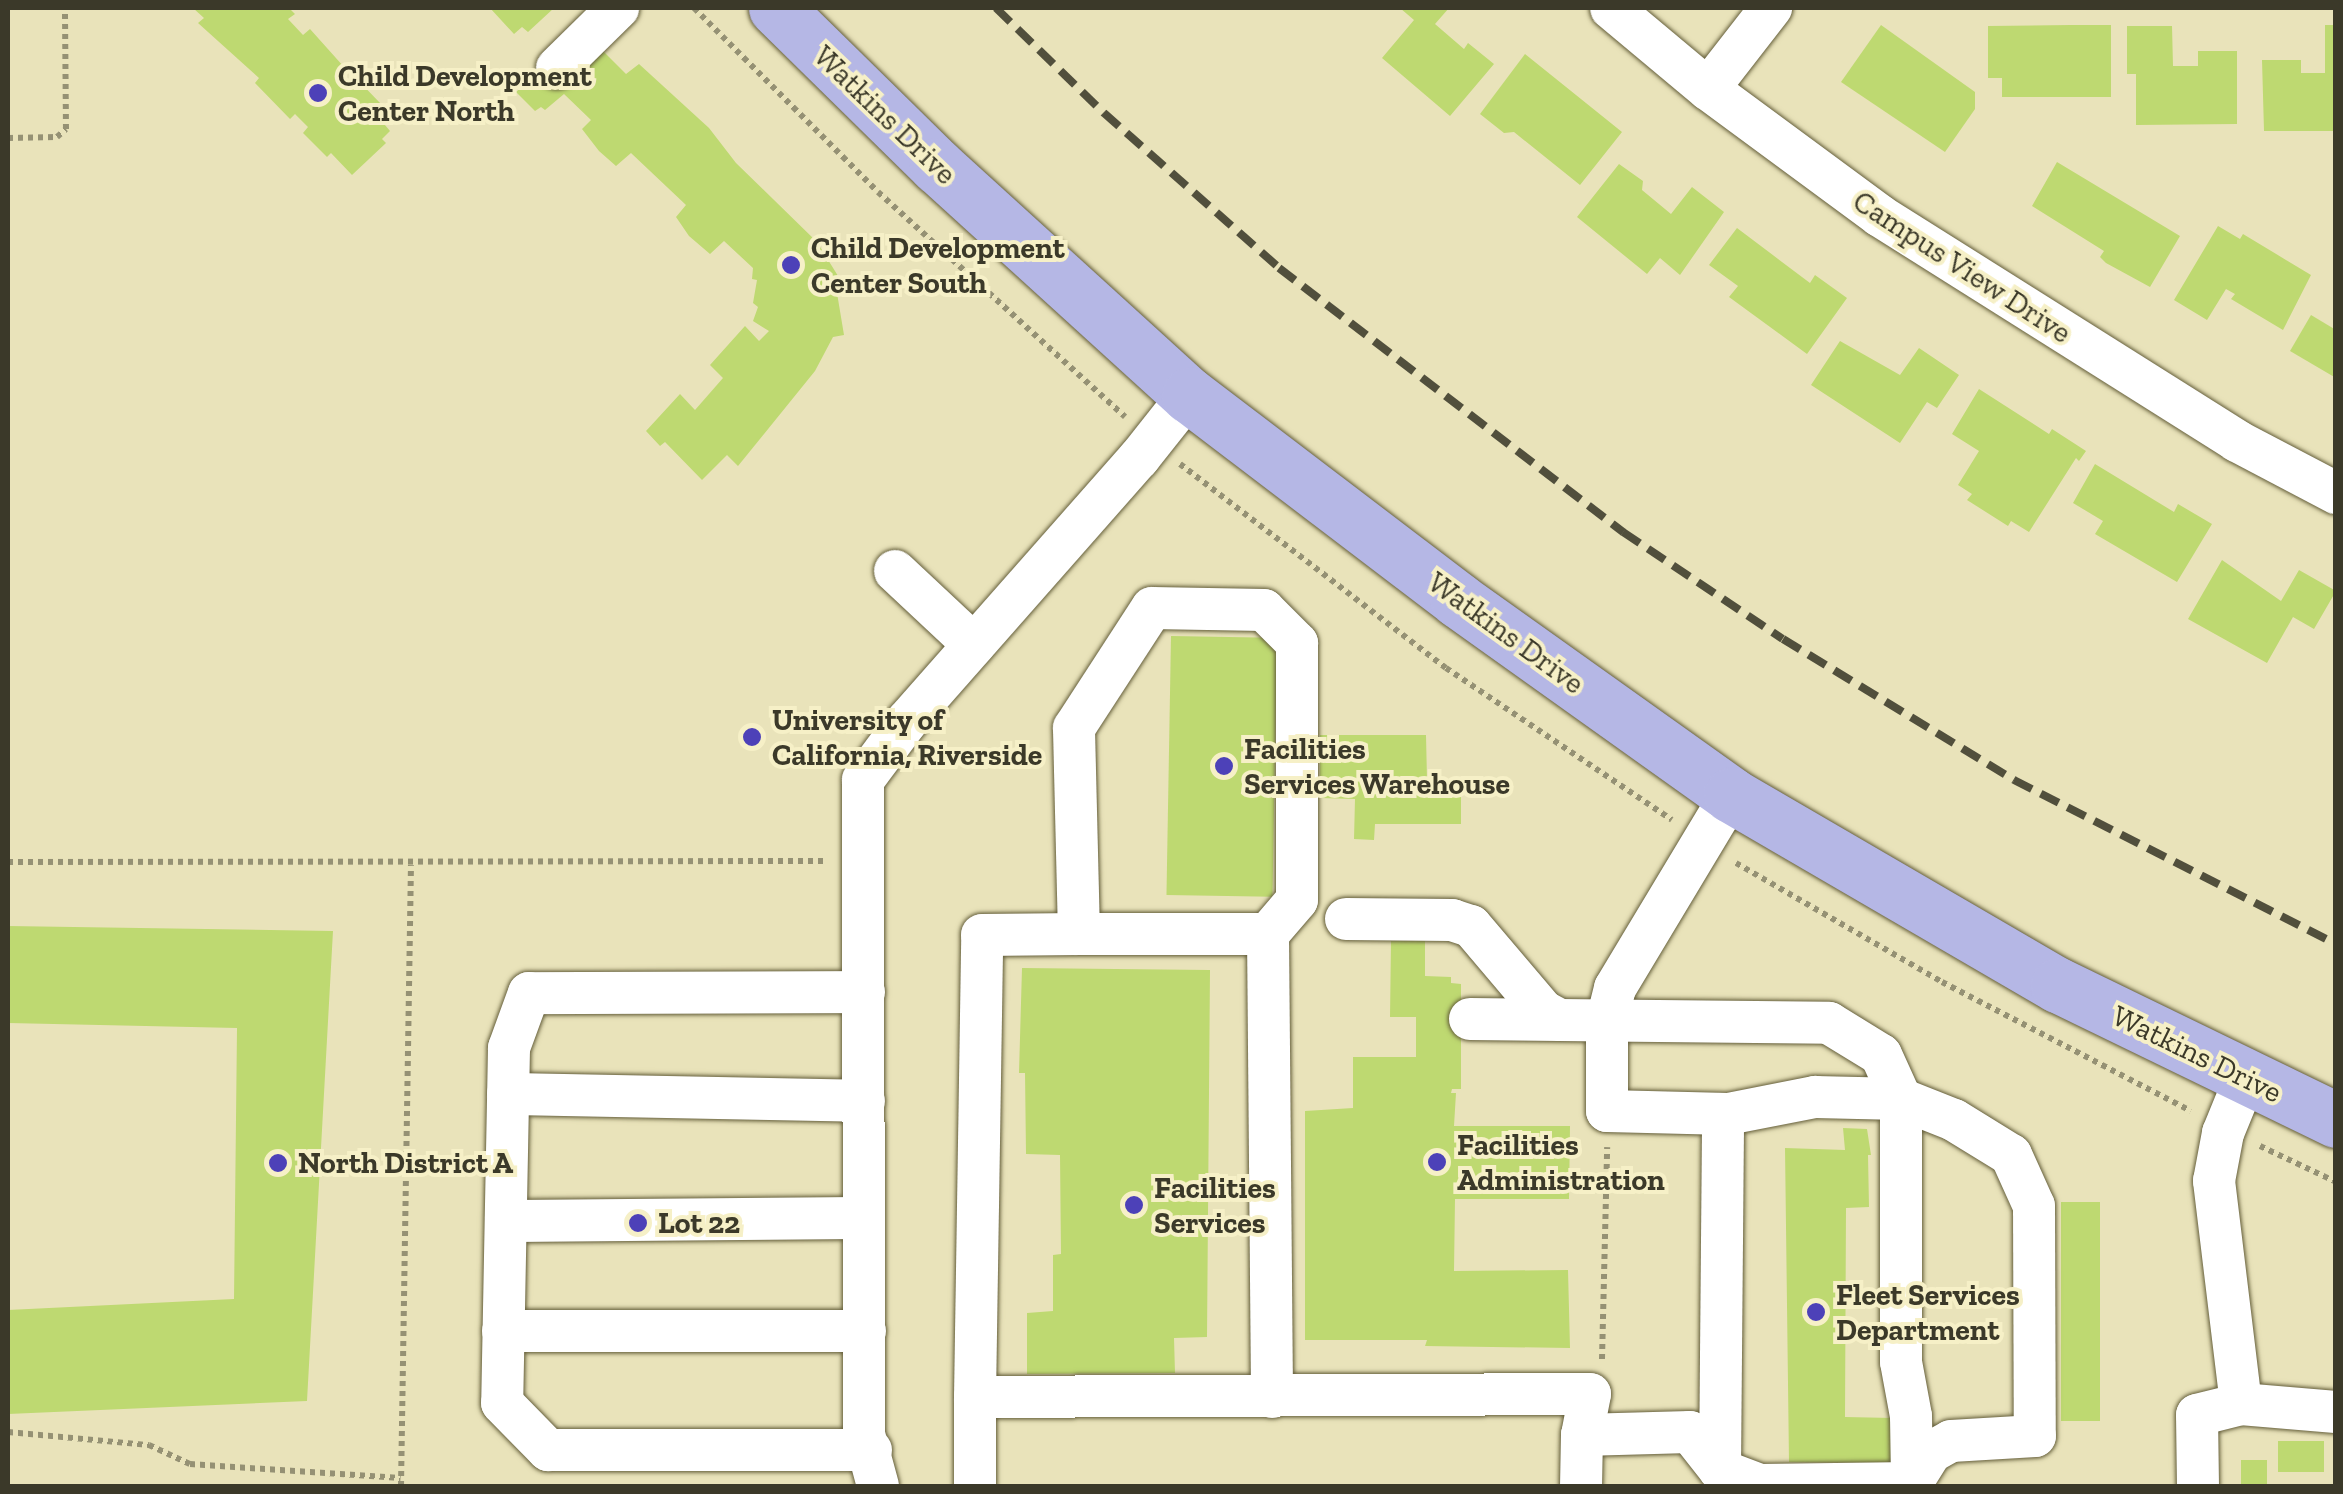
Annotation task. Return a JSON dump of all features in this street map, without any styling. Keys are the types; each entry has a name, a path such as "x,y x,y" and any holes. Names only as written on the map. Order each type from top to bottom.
{"main road":[{"name":"Watkins Drive","path":"776,8 936,166 1188,395 1458,600 1732,796 2058,985 2244,1079 2336,1120"}],"street":[{"path":"557,68 618,8"},
{"name":"Campus View Drive","path":"1610,8 1708,89 1880,216 2237,441 2336,493"},
{"path":"1708,89 1771,8"},
{"path":"864,992 529,993 510,1048 502,1403 548,1450 874,1468 864,1434 865,1331 864,1218 864,992 863,780 907,721 1139,458 1188,395"},
{"path":"895,571 974,645"},
{"path":"1078,934 1074,728 1152,608 1264,610 1297,642 1297,900 1268,934 1272,1397"},
{"path":"1732,796 1615,988 1607,1021 1607,1111 1722,1114 1815,1097 1901,1098 1954,1120 2011,1154 2034,1206 2035,1436 1950,1441 1931,1452 1912,1483"},
{"path":"1346,919 1452,920 1470,926 1543,1011 1560,1020"},
{"path":"975,1486 982,935 1268,934"},
{"path":"1470,1019 1830,1022 1881,1055 1901,1098 1901,1362 1911,1416 1912,1483"},
{"path":"2241,1404 2214,1181 2223,1133 2244,1079"},
{"path":"508,1094 864,1100"},
{"path":"1720,1470 1722,1114"},
{"path":"506,1221 864,1218"},
{"path":"503,1331 865,1331"},
{"path":"975,1397 1590,1394 1582,1435 1581,1486"},
{"path":"2198,1486 2197,1415 2241,1404 2336,1412"},
{"path":"1582,1435 1690,1432 1720,1470 1760,1485 1912,1483"}],"path":[{"path":"8,138 57,138 66,129 65,8"},
{"path":"694,8 878,192 1119,411"},
{"path":"1180,464 1446,668 1672,820"},
{"path":"8,862 830,862"},
{"path":"8,1432 149,1444 190,1464 401,1482 412,864"},
{"path":"1739,865 1942,982 2166,1098"},
{"path":"1590,1394 1603,1355 1607,1111"},
{"path":"2316,1174 2336,1182"}],"building":[{"name":"Child Development Center North","path":"193,8 289,8 295,14 288,19 303,35 310,29 344,67 338,75 345,83 353,75 381,104 374,112 390,131 382,139 386,143 352,175 331,153 327,157 303,133 308,127 295,114 290,119 255,83 259,78 198,23 204,18"},
{"name":"Child Development Center North","path":"490,8 554,8 528,32 522,27 514,34"},
{"path":"1400,8 1449,8 1435,24 1464,49 1468,43 1494,64 1450,116 1382,58 1414,20"},
{"path":"1881,25 1975,92 1975,109 1945,152 1841,82"},
{"path":"2111,25 2111,97 2002,97 2002,78 1988,78 1988,26"},
{"path":"2325,25 2336,25 2336,131 2264,131 2262,60 2301,60 2301,73 2325,73"},
{"path":"2127,26 2172,26 2173,66 2198,66 2198,51 2237,51 2237,124 2136,125 2136,74 2127,74"},
{"name":"Child Development Center South","path":"603,51 626,74 639,64 709,128 736,163 817,242 843,284 836,287 844,335 833,337 815,371 738,466 727,455 702,480 665,442 660,446 646,431 680,394 695,410 723,378 710,365 745,326 759,341 769,331 753,321 758,307 753,303 757,280 752,279 753,268 724,241 710,254 689,236 676,217 686,205 631,153 616,166 599,151 582,129 591,120 564,94 545,110 541,107 535,111 516,92 537,73 555,89 568,88"},
{"path":"1525,54 1622,132 1580,185 1514,132 1504,133 1480,114"},
{"path":"2057,162 2180,236 2150,287 2106,263 2100,257 2104,251 2032,206"},
{"path":"1619,164 1643,181 1642,190 1671,214 1692,187 1724,212 1680,275 1660,258 1647,274 1577,217"},
{"path":"2218,226 2240,239 2243,234 2311,275 2283,330 2231,299 2235,294 2226,289 2207,320 2174,300"},
{"path":"1737,228 1810,283 1815,275 1847,298 1807,354 1729,297 1738,286 1709,265"},
{"path":"2311,315 2336,330 2336,378 2290,351"},
{"path":"1840,341 1900,375 1919,348 1959,375 1937,408 1927,402 1900,443 1811,385"},
{"path":"1979,389 2049,434 2052,429 2086,451 2079,461 2076,458 2029,532 2011,521 2008,526 1967,500 1972,494 1958,485 1979,451 1952,434"},
{"path":"2095,464 2174,512 2178,504 2212,524 2177,582 2095,534 2103,521 2073,503"},
{"path":"2222,560 2281,601 2299,570 2336,591 2314,629 2293,617 2267,663 2188,619"},
{"name":"Facilities Services Warehouse","path":"1171,636 1277,638 1272,897 1166,895"},
{"path":"1320,735 1426,735 1427,779 1461,780 1461,824 1375,824 1374,840 1354,839 1355,799 1320,798"},
{"name":"North District A","path":"8,926 333,931 307,1401 8,1414 8,1310 234,1299 237,1028 8,1023"},
{"name":"Facilities Administration","path":"1391,941 1425,941 1425,976 1451,977 1451,983 1461,984 1461,1089 1452,1089 1451,1093 1456,1093 1454,1126 1570,1126 1569,1199 1455,1199 1454,1271 1568,1270 1570,1348 1425,1346 1427,1340 1305,1340 1305,1111 1353,1108 1353,1057 1416,1057 1416,1017 1390,1017"},
{"name":"Facilities Services","path":"1022,968 1210,970 1207,1337 1174,1338 1175,1373 1027,1374 1027,1313 1053,1311 1053,1255 1061,1254 1060,1155 1026,1154 1025,1073 1019,1073"},
{"name":"Fleet Services Department","path":"1843,1128 1867,1129 1871,1155 1869,1207 1846,1208 1845,1417 1893,1418 1894,1463 1789,1462 1785,1148 1845,1150"},
{"path":"2061,1202 2100,1202 2100,1421 2061,1421"},
{"path":"2278,1441 2324,1441 2324,1472 2278,1472"},
{"path":"2241,1460 2267,1460 2267,1486 2241,1486"}],"railway":[{"path":"996,8 1104,113 1279,268 1623,532 1783,639 2014,780 2336,944"}],"place":[{"name":"Child Development Center North","path":"318,93"},
{"name":"Child Development Center South","path":"791,265"},
{"name":"University of California, Riverside","path":"752,737"},
{"name":"Facilities Services Warehouse","path":"1224,766"},
{"name":"Facilities Administration","path":"1437,1162"},
{"name":"North District A","path":"278,1163"},
{"name":"Facilities Services","path":"1134,1205"},
{"name":"Lot 22","path":"638,1223"},
{"name":"Fleet Services Department","path":"1816,1312"}]}
